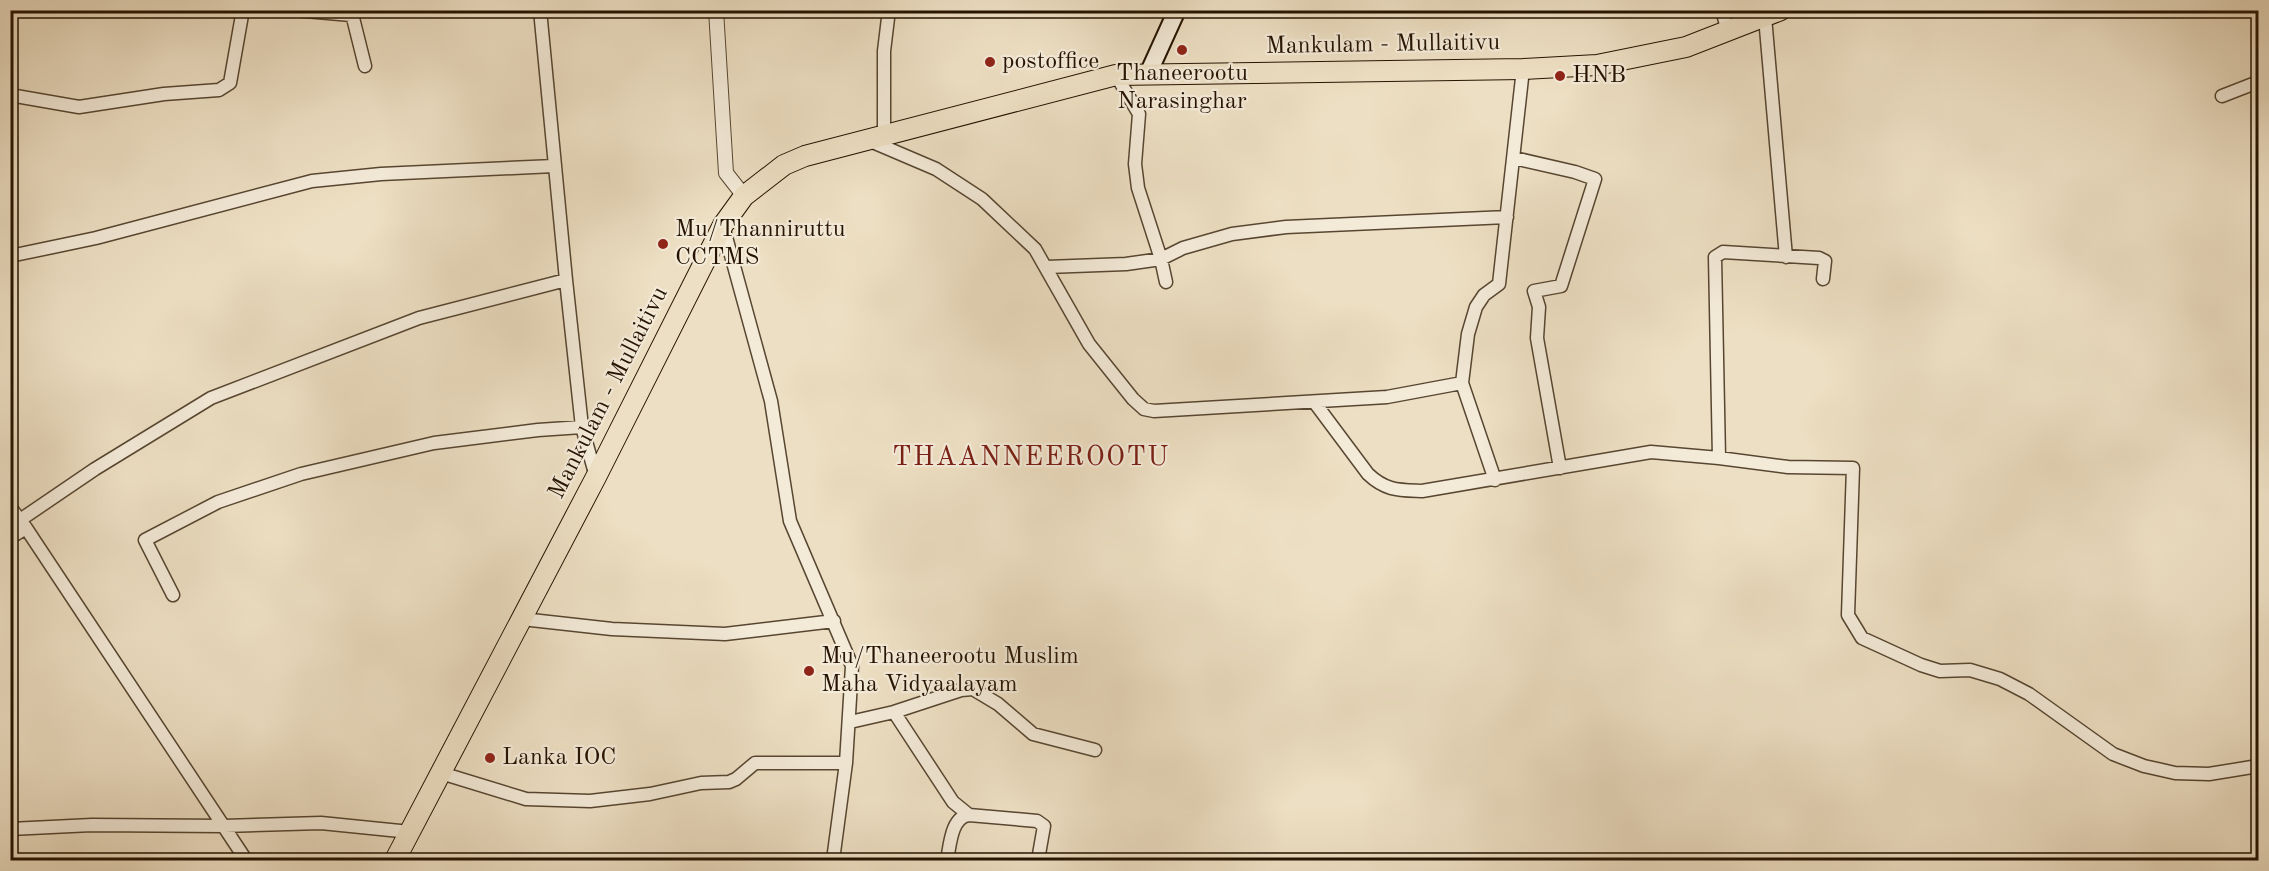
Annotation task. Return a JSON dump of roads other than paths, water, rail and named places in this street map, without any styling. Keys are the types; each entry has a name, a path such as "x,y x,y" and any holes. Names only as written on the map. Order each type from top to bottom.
{"highway":[{"name":"Mankulam - Mullaitivu","path":"395,861 596,477 723,225 744,196 784,165 805,156 1116,75 1523,69 1597,65 1686,47 1773,14"}],"main road":[{"path":"1148,74 1177,10"}],"street":[{"path":"10,95 79,107 164,94 219,90 230,83 242,15 246,10"},
{"path":"294,10 351,13 365,66"},
{"path":"540,10 582,427 596,477"},
{"path":"716,10 726,173 744,196"},
{"path":"889,10 875,138 936,169 982,199 1035,249 1089,344 1133,399 1144,409 1155,411 1315,403 1387,397 1462,383"},
{"path":"1722,10 1728,32"},
{"path":"1773,14 1786,257"},
{"path":"1495,480 1462,383 1468,334 1476,307 1484,295 1499,284 1523,69"},
{"path":"1116,75 1138,114 1135,164 1138,188 1166,282"},
{"path":"2222,96 2259,82"},
{"path":"1514,158 1595,179 1561,286 1534,291 1539,307 1537,338 1560,468"},
{"path":"10,256 96,238 312,181 381,174 554,166"},
{"path":"1047,267 1126,264 1161,259 1183,248 1232,234 1286,227 1507,217"},
{"path":"723,225 771,401 790,521 852,666 850,722 833,861"},
{"path":"1719,458 1715,257 1723,252 1819,258 1825,261 1823,279"},
{"path":"10,538 23,524 95,469 210,398 419,318 566,280"},
{"path":"1315,403 1368,474 1379,484 1394,490 1422,491 1651,452 1788,467 1853,468 1848,615 1862,638 1921,665 1940,671 1970,670 2000,679 2029,694 2113,754 2144,766 2175,773 2209,774 2259,766"},
{"path":"173,595 145,540 219,502 302,474 434,442 582,427"},
{"path":"10,507 246,861"},
{"path":"522,619 612,629 725,634 834,621"},
{"path":"850,722 894,712 961,690 973,689 998,704 1033,734 1095,750"},
{"path":"894,712 953,802 969,815"},
{"path":"441,773 526,799 590,801 650,794 701,783 729,782 755,763 846,763"},
{"path":"947,861 957,822 963,816 969,815 1037,821 1044,826 1038,861"},
{"path":"10,829 92,825 224,826 321,823 410,832"}],"place":[{"name":"Thaneerootu Narasinghar","path":"1182,50"},
{"name":"postoffice","path":"990,62"},
{"name":"HNB","path":"1560,76"},
{"name":"Mu/Thanniruttu CCTMS","path":"663,244"},
{"name":"Mu/Thaneerootu Muslim Maha Vidyaalayam","path":"809,671"},
{"name":"Lanka IOC","path":"490,758"}],"district":[{"name":"THAANNEEROOTU","path":"1031,457"}]}
